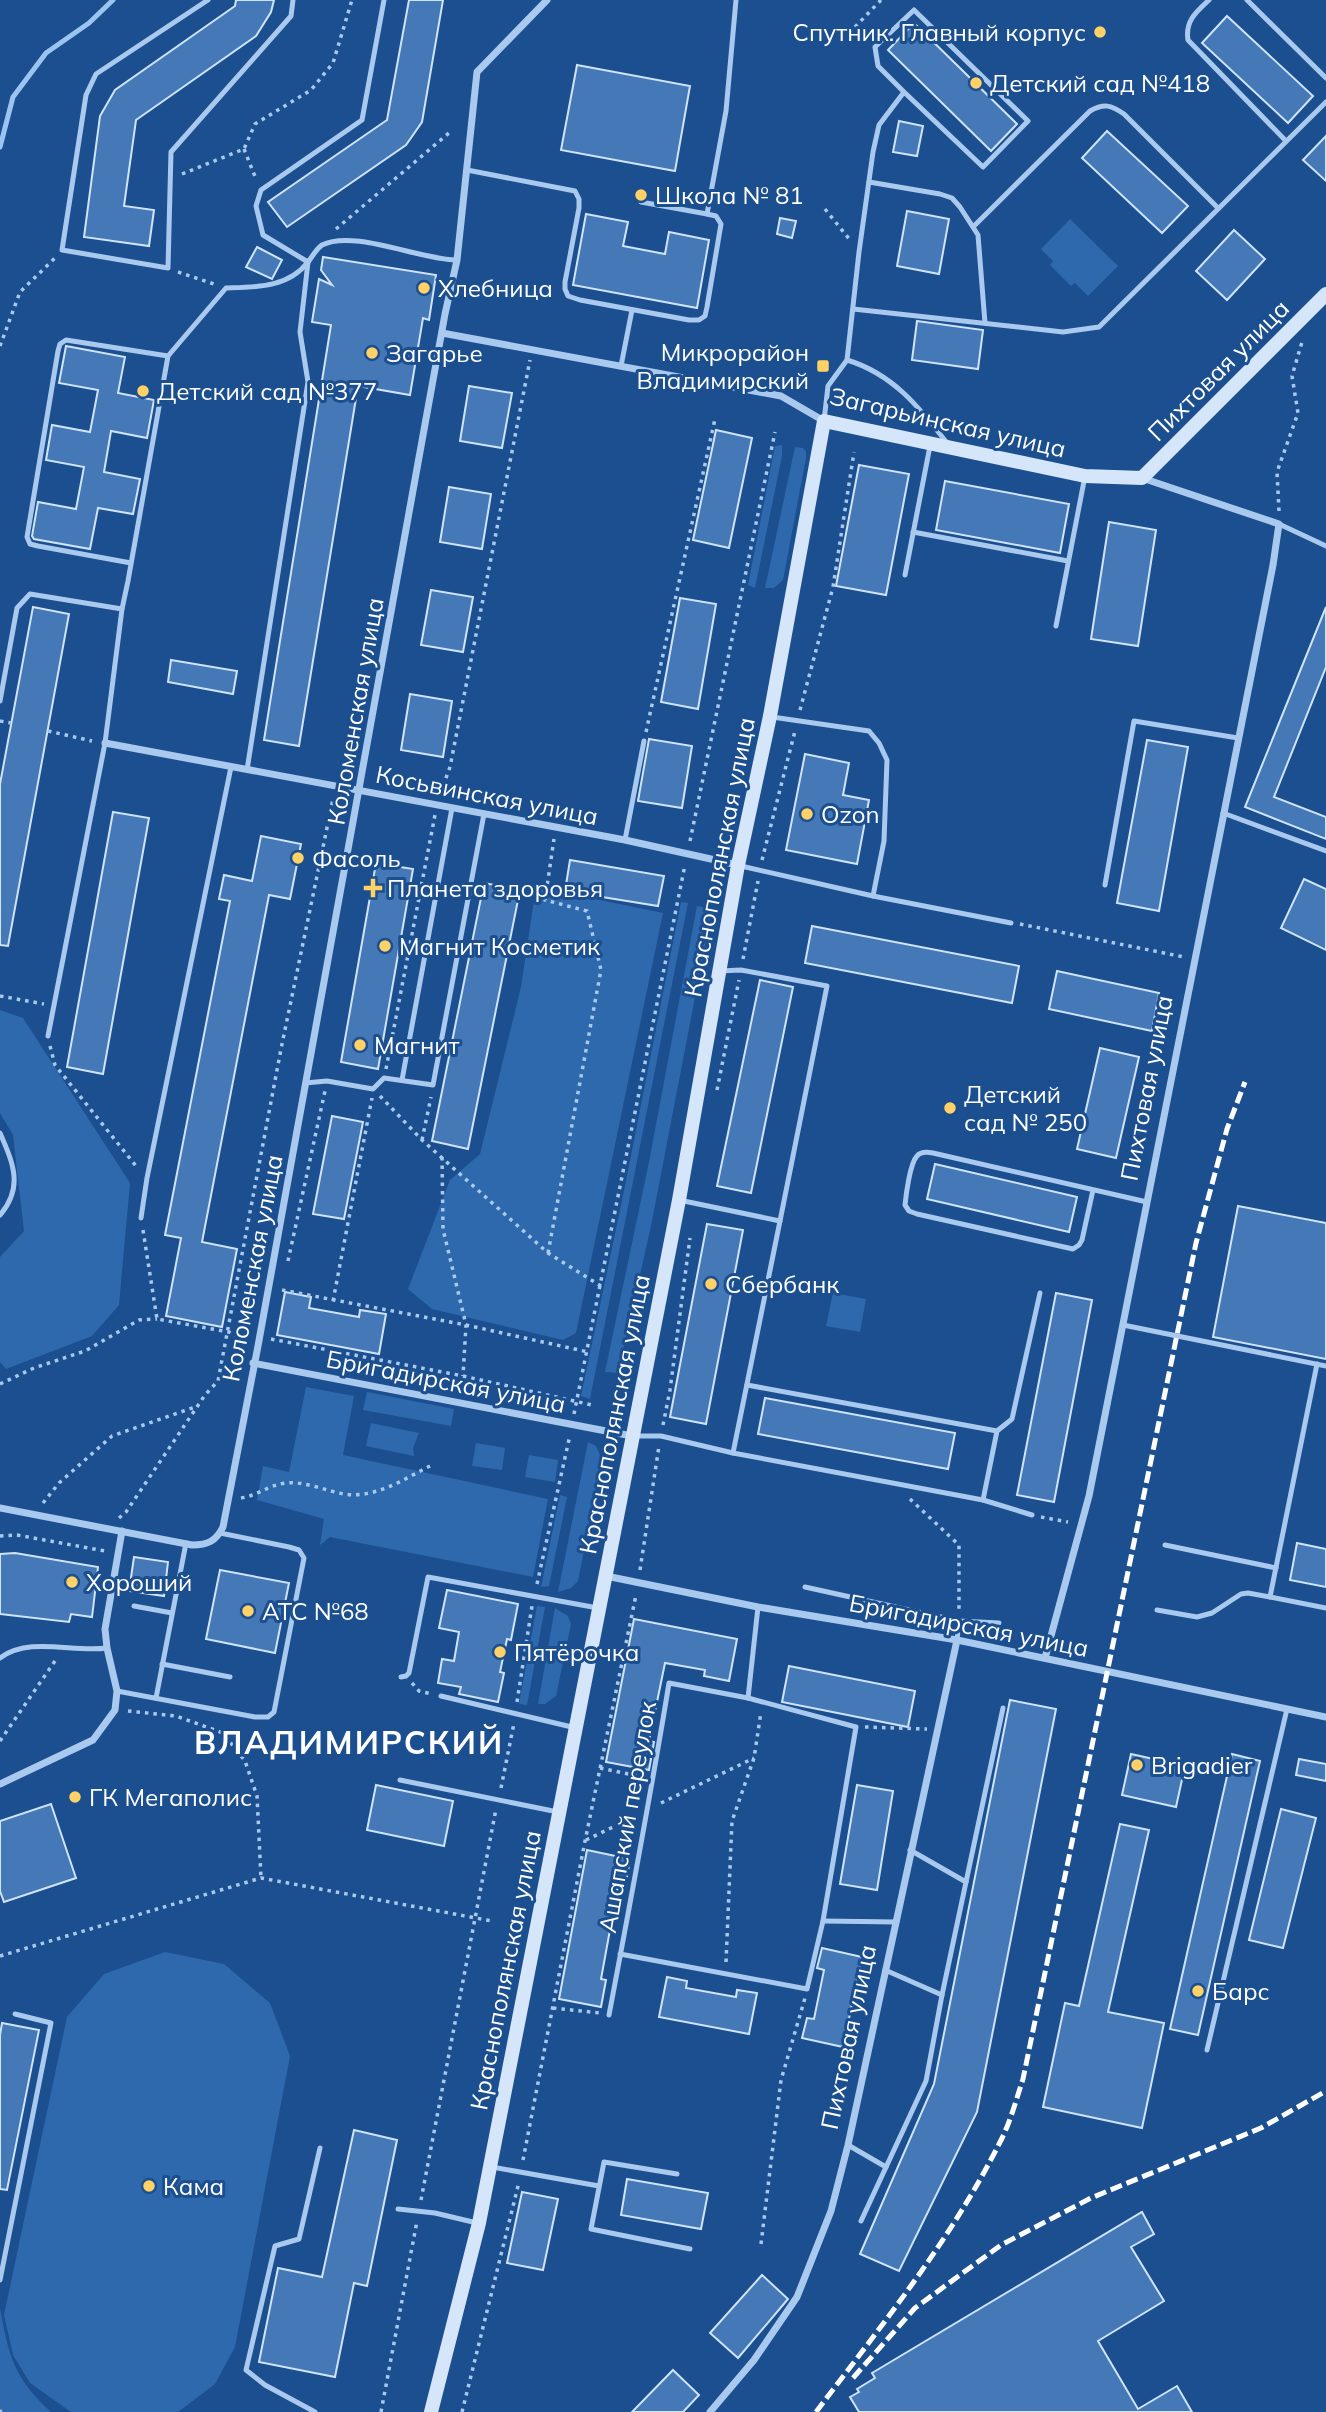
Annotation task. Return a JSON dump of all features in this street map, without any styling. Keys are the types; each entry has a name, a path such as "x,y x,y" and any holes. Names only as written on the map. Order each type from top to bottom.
{"main road":[{"name":"Пихтовая улица","path":"1142,478 1326,294"},
{"name":"Загарьинская улица","path":"824,421 1085,476 1142,478"},
{"name":"Краснополянская улица","path":"431,2412 479,2223 679,1200 738,865 770,716 824,421"}],"street":[{"name":"Коломенская улица","path":"220,1533 258,1346 457,260 477,72 547,0"},
{"name":"Загарьинская улица","path":"442,333 781,396 824,421"},
{"name":"Загарьинская улица","path":"1142,478 1279,524"},
{"name":"Пихтовая улица","path":"1045,1658 1089,1496 1279,524"},
{"name":"Косьвинская улица","path":"104,743 625,840 738,865"},
{"name":"Бригадирская улица","path":"253,1363 632,1436"},
{"path":"0,1508 186,1544 205,1545 216,1539 220,1533"},
{"path":"0,1784 93,1740 115,1710 117,1690 105,1629 122,1531"},
{"name":"Бригадирская улица","path":"605,1576 758,1607 957,1640 1326,1717"},
{"name":"Пихтовая улица","path":"710,2412 754,2360 797,2297 831,2211 848,2145 957,1640"}],"lane":[{"path":"208,0 96,74 86,95 62,250 168,268 171,152 291,16 293,0"},
{"path":"308,262 263,235 256,206 261,190 362,120 384,0"},
{"path":"707,214 726,111 736,0"},
{"path":"1209,0 1191,17 1186,30 1188,40 1286,141"},
{"path":"1247,0 1326,78"},
{"path":"914,10 1028,121 983,167 904,92 878,66 875,47 914,10"},
{"path":"824,421 828,386 847,360 859,251 879,125 904,92"},
{"path":"853,309 1063,332 1099,327 1326,102"},
{"path":"974,226 1090,111 1100,105 1111,105 1124,114 1218,208"},
{"path":"467,170 575,191 579,208 565,289 568,296 632,310 699,320 705,316 721,224 716,216 641,202"},
{"path":"869,182 952,198 974,226 979,247 985,323"},
{"path":"48,1036 104,743 122,609 168,356 226,288 265,287 286,280 300,273 321,246 343,240 444,260 457,260"},
{"path":"247,770 308,382 300,332 308,262"},
{"path":"621,366 632,310"},
{"path":"131,563 30,544 26,530 61,344 66,340 76,340 168,356"},
{"path":"847,360 868,366 919,406 950,447"},
{"path":"905,575 930,443"},
{"path":"1056,626 1085,476"},
{"path":"1279,524 1326,546"},
{"path":"913,532 1069,561"},
{"path":"0,701 17,608 30,594 122,609"},
{"path":"770,716 869,731 879,743 887,760 884,841 873,896"},
{"path":"1105,885 1133,721 1238,738"},
{"path":"625,840 644,741"},
{"path":"141,1218 146,1178 231,767"},
{"path":"402,1080 452,808"},
{"path":"1223,813 1326,851"},
{"path":"305,1083 327,1082 373,1089 384,1078 433,1085 484,814"},
{"path":"738,865 873,896 1011,923"},
{"path":"719,971 740,970 827,986 733,1453"},
{"path":"0,1133 14,1166 13,1189 0,1215"},
{"path":"1093,1190 1082,1240 1073,1248 917,1214 909,1211 905,1205 913,1163 916,1156 923,1152 1147,1202"},
{"path":"679,1200 780,1221"},
{"path":"983,1500 997,1431 1012,1419 1040,1293"},
{"path":"1123,1325 1326,1366"},
{"path":"1270,1597 1317,1364"},
{"path":"747,1385 997,1431"},
{"path":"632,1436 661,1436 733,1453 983,1500 1032,1515"},
{"path":"117,1690 255,1717 268,1717 274,1712 304,1558 299,1550 289,1547 220,1533"},
{"path":"156,1698 186,1544"},
{"path":"1165,1545 1276,1568"},
{"path":"404,1677 409,1672 428,1577 599,1609"},
{"path":"805,1587 958,1621 999,1623"},
{"path":"1157,1610 1197,1618 1212,1613 1241,1594 1248,1593 1326,1608"},
{"path":"134,1606 172,1613"},
{"path":"748,1698 758,1607"},
{"path":"957,1640 958,1621"},
{"path":"0,1658 9,1651 46,1646 91,1650 107,1648"},
{"path":"162,1664 230,1677"},
{"name":"Ашапский переулок","path":"608,2015 654,1779 669,1683 748,1698 856,1727"},
{"path":"441,1696 576,1728"},
{"path":"860,2221 926,2081 1003,1708"},
{"path":"1207,2050 1287,1709"},
{"path":"807,1989 823,1921 856,1727"},
{"path":"400,1780 559,1812"},
{"path":"911,1850 967,1882"},
{"path":"823,1921 897,1922"},
{"name":"Ашапский переулок","path":"620,1954 807,1989"},
{"path":"885,1970 942,1995"},
{"path":"0,2280 51,2023 15,2014"},
{"path":"848,2145 886,2167"},
{"path":"315,2412 265,2385 246,2370 275,2246 299,2239 320,2148"},
{"path":"677,2174 604,2162 591,2229 690,2249"},
{"path":"489,2167 599,2186"},
{"path":"398,2208 479,2223"}],"path":[{"path":"170,179 244,149 255,124 311,90 334,63 352,0"},
{"path":"856,27 881,0"},
{"path":"321,246 338,227 450,133"},
{"path":"244,149 261,190"},
{"path":"825,209 859,251"},
{"path":"0,346 20,292 62,250"},
{"path":"168,268 226,288"},
{"path":"1279,524 1277,472 1298,413 1292,376 1304,336"},
{"path":"384,1078 436,805 450,767 532,350"},
{"path":"644,741 715,419"},
{"path":"690,843 775,432"},
{"path":"716,1093 760,869 833,587 855,452"},
{"path":"0,721 11,723"},
{"path":"48,731 104,743"},
{"path":"103,1563 109,1527 126,1512 197,1407 218,1381 281,1049 335,786"},
{"path":"548,1253 601,970 587,911 545,900 556,827"},
{"path":"575,1412 685,866"},
{"path":"1011,923 1195,960"},
{"path":"0,996 53,1006"},
{"path":"48,1036 55,1065 146,1178"},
{"path":"288,1264 327,1082"},
{"path":"422,1140 433,1085"},
{"path":"373,1089 422,1140 548,1253 601,1286"},
{"path":"333,1301 373,1089"},
{"path":"442,1157 443,1229 467,1325 463,1376"},
{"path":"462,2412 521,2174 638,1582 670,1390 695,1202"},
{"path":"141,1218 158,1319"},
{"path":"282,1292 467,1325 588,1352"},
{"path":"0,1384 34,1368 85,1351 139,1320 158,1319 229,1332 258,1346 272,1338 592,1405"},
{"path":"34,1514 59,1483 112,1436 197,1407"},
{"path":"382,2412 515,1714 534,1597 567,1450"},
{"path":"228,1500 252,1497 268,1486 289,1483 348,1495 386,1489 430,1466"},
{"path":"893,1483 959,1545 958,1621"},
{"path":"1032,1515 1081,1525"},
{"path":"0,1536 17,1535 104,1551"},
{"path":"0,1741 64,1648"},
{"path":"404,1677 419,1692 441,1696"},
{"path":"726,1974 732,1821 754,1758 763,1703"},
{"path":"115,1710 176,1716 223,1733 244,1761 257,1796 261,1878"},
{"path":"856,1727 937,1729"},
{"path":"585,1841 754,1758"},
{"path":"600,1768 654,1779"},
{"path":"0,1956 261,1878 492,1921"},
{"path":"761,2244 780,2080 807,1989"},
{"path":"553,2008 608,2015"}],"shaded area":[{"path":"1070,219 1118,266 1088,296 1075,283 1071,286 1050,265 1053,261 1041,249"},
{"path":"782,445 755,588 748,585 775,446"},
{"path":"795,447 803,448 806,458 783,580 774,588 765,588"},
{"path":"536,887 663,913 576,1333 563,1340 432,1309 408,1289 450,1180 480,1154 521,987"},
{"path":"681,902 688,903 590,1399 581,1396"},
{"path":"697,906 712,909 651,1226 618,1373 605,1372 649,1162"},
{"path":"0,1010 23,1018 130,1183 119,1305 92,1336 6,1369 0,1362 0,1257 24,1231 13,1135 0,1113"},
{"path":"833,1293 866,1299 860,1332 826,1326"},
{"path":"306,1387 354,1396 343,1455 548,1499 533,1577 330,1537 320,1545 324,1519 257,1500 263,1466 289,1472"},
{"path":"367,1392 454,1409 451,1426 363,1410"},
{"path":"371,1423 419,1433 413,1448 414,1456 366,1446"},
{"path":"588,1442 596,1446 602,1460 578,1581 571,1588 558,1592"},
{"path":"476,1443 505,1448 502,1470 472,1466"},
{"path":"529,1455 558,1460 555,1482 525,1477"},
{"path":"560,1495 567,1497 549,1586 541,1587"},
{"path":"537,1606 545,1607 527,1705 519,1704"},
{"path":"555,1608 568,1616 571,1624 556,1696 545,1704 538,1704"},
{"name":"Кама","path":"165,1952 224,1964 270,2003 290,2056 235,2347 215,2384 178,2412 71,2412 30,2383 13,2355 4,2315 67,2017 104,1974"},
{"path":"0,2308 15,2366 29,2388 51,2412 0,2412"}],"building":[{"path":"236,0 274,0 271,12 256,36 136,120 124,206 154,210 149,246 84,237 100,116 115,90 235,6"},
{"path":"409,0 443,0 422,122 406,145 287,227 268,202 387,120"},
{"path":"1227,16 1313,96 1288,123 1202,43"},
{"path":"914,23 1017,124 991,151 888,50"},
{"path":"577,65 690,86 675,171 561,150"},
{"path":"899,121 923,126 917,156 893,152"},
{"path":"1107,131 1188,206 1162,233 1082,158"},
{"path":"1326,136 1326,181 1303,160"},
{"path":"907,211 949,219 939,274 897,266"},
{"path":"586,214 628,222 623,246 665,254 669,232 709,240 697,308 573,285"},
{"path":"780,218 796,221 792,238 777,234"},
{"path":"1234,230 1265,259 1227,300 1196,271"},
{"path":"257,247 282,260 272,279 246,267"},
{"path":"323,257 436,275 429,320 423,318 410,395 358,386 299,746 264,740 331,325 312,322 319,279 332,285 321,270"},
{"path":"917,321 983,330 978,369 912,360"},
{"path":"66,346 125,357 118,393 154,400 147,438 111,431 104,472 140,479 133,514 98,508 90,549 34,539 32,536 38,502 76,509 84,467 46,460 52,425 90,432 98,390 59,383"},
{"path":"469,386 512,393 502,448 460,441"},
{"path":"716,430 752,438 729,548 693,540"},
{"path":"859,465 909,474 886,595 836,586"},
{"path":"945,481 1069,504 1060,553 936,530"},
{"path":"449,487 491,494 482,549 440,542"},
{"path":"1109,522 1156,530 1138,646 1091,639"},
{"path":"431,590 473,597 463,652 421,645"},
{"path":"680,598 716,604 698,709 661,702"},
{"path":"33,607 69,614 8,946 0,945 0,784"},
{"path":"1326,607 1326,667 1274,797 1326,817 1326,839 1245,807"},
{"path":"171,660 237,671 233,694 168,682"},
{"path":"410,694 452,701 443,757 401,750"},
{"path":"649,739 692,746 682,808 638,801"},
{"path":"1147,740 1188,747 1159,911 1117,903"},
{"path":"805,754 849,763 843,795 869,800 857,864 786,850"},
{"path":"113,812 149,818 103,1074 67,1067"},
{"path":"261,836 301,844 290,899 269,895 202,1242 237,1249 222,1327 166,1316 181,1238 165,1235 230,901 219,899 224,875 252,881"},
{"path":"570,860 664,876 658,906 565,891"},
{"path":"376,863 413,869 378,1069 341,1062"},
{"path":"1304,879 1326,889 1326,950 1281,928"},
{"path":"484,883 520,890 468,1149 432,1141"},
{"path":"812,926 1019,966 1012,1003 805,963"},
{"path":"1057,971 1159,993 1152,1031 1049,1009"},
{"path":"760,980 793,987 751,1193 717,1186"},
{"path":"1100,1048 1139,1057 1116,1158 1077,1149"},
{"path":"332,1116 363,1122 344,1219 313,1214"},
{"path":"935,1164 1077,1197 1069,1232 927,1199"},
{"path":"1238,1206 1326,1223 1326,1359 1213,1337"},
{"path":"707,1224 743,1230 706,1424 670,1417"},
{"path":"285,1292 311,1297 309,1308 359,1317 360,1310 386,1314 379,1354 277,1335"},
{"path":"1056,1293 1092,1300 1054,1502 1017,1495"},
{"path":"765,1398 955,1433 948,1469 758,1434"},
{"path":"1297,1543 1326,1549 1326,1587 1290,1580"},
{"path":"15,1553 98,1567 92,1617 71,1614 69,1622 0,1614 0,1554"},
{"path":"134,1557 168,1562 164,1596 129,1591"},
{"name":"АТС №68","path":"220,1570 289,1583 275,1653 206,1639"},
{"path":"447,1590 518,1604 511,1640 507,1639 500,1672 504,1673 498,1702 459,1694 461,1687 438,1683 442,1659 454,1661 459,1632 439,1628"},
{"path":"634,1619 737,1639 729,1681 704,1676 705,1670 665,1663 649,1741 654,1742 649,1770 606,1762"},
{"path":"789,1666 915,1691 908,1727 782,1702"},
{"path":"1010,1700 1056,1709 977,2112 899,2271 860,2254 934,2084"},
{"path":"1131,1754 1185,1766 1176,1807 1122,1795"},
{"path":"1232,1754 1260,1761 1198,2035 1170,2029"},
{"path":"1299,1759 1326,1764 1326,1781 1296,1775"},
{"path":"376,1785 453,1801 444,1846 367,1830"},
{"path":"857,1785 893,1791 877,1890 840,1884"},
{"path":"51,1804 76,1878 4,1902 0,1891 0,1821"},
{"path":"1281,1809 1316,1818 1283,1948 1249,1940"},
{"path":"1120,1824 1149,1830 1108,2012 1164,2023 1142,2128 1043,2107 1065,2003 1079,2006"},
{"path":"587,1850 630,1859 625,1887 618,1886 601,1979 606,1980 601,2007 559,1999"},
{"path":"822,1948 862,1957 843,2047 802,2038 807,2018 814,2019 824,1970 817,1968"},
{"path":"667,1977 687,1981 686,1988 736,1997 737,1990 757,1993 749,2034 659,2017"},
{"path":"2,2023 39,2030 7,2190 0,2189"},
{"path":"354,2130 397,2140 367,2286 354,2283 335,2377 259,2362 278,2268 322,2277"},
{"path":"627,2179 708,2193 701,2229 621,2215"},
{"path":"522,2192 558,2199 543,2270 507,2263"},
{"path":"1142,2212 1154,2234 1131,2247 1164,2301 1098,2341 1138,2409 1177,2386 1192,2412 859,2412 850,2397 859,2392 857,2389 875,2378 872,2373"},
{"path":"762,2275 788,2299 738,2358 710,2333"},
{"path":"673,2370 699,2395 683,2412 632,2412"}],"waterway":[{"path":"0,147 13,97 46,53 89,23 113,0"}],"railway":[{"path":"816,2412 937,2248 980,2180 1010,2120 1023,2079 1196,1243 1227,1129 1245,1082"},
{"path":"853,2378 915,2308 1001,2245 1091,2198 1261,2128 1326,2091"}],"place":[{"name":"Спутник. Главный корпус","path":"1100,32"},
{"name":"Детский сад №418","path":"976,83"},
{"name":"Школа № 81","path":"641,195"},
{"name":"Хлебница","path":"424,288"},
{"name":"Загарье","path":"372,353"},
{"name":"Микрорайон Владимирский","path":"823,366"},
{"name":"Детский сад №377","path":"143,391"},
{"name":"Ozon","path":"807,814"},
{"name":"Фасоль","path":"298,858"},
{"name":"Планета здоровья","path":"373,888"},
{"name":"Магнит Косметик","path":"385,946"},
{"name":"Магнит","path":"360,1045"},
{"name":"Детский сад № 250","path":"950,1108"},
{"name":"Сбербанк","path":"711,1284"},
{"name":"Хороший","path":"72,1582"},
{"name":"АТС №68","path":"248,1611"},
{"name":"Пятёрочка","path":"500,1652"},
{"name":"Brigadier","path":"1137,1765"},
{"name":"ГК Мегаполис","path":"75,1797"},
{"name":"Барс","path":"1198,1991"},
{"name":"Кама","path":"149,2186"}],"district":[{"name":"ВЛАДИМИРСКИЙ","path":"349,1742"}]}
